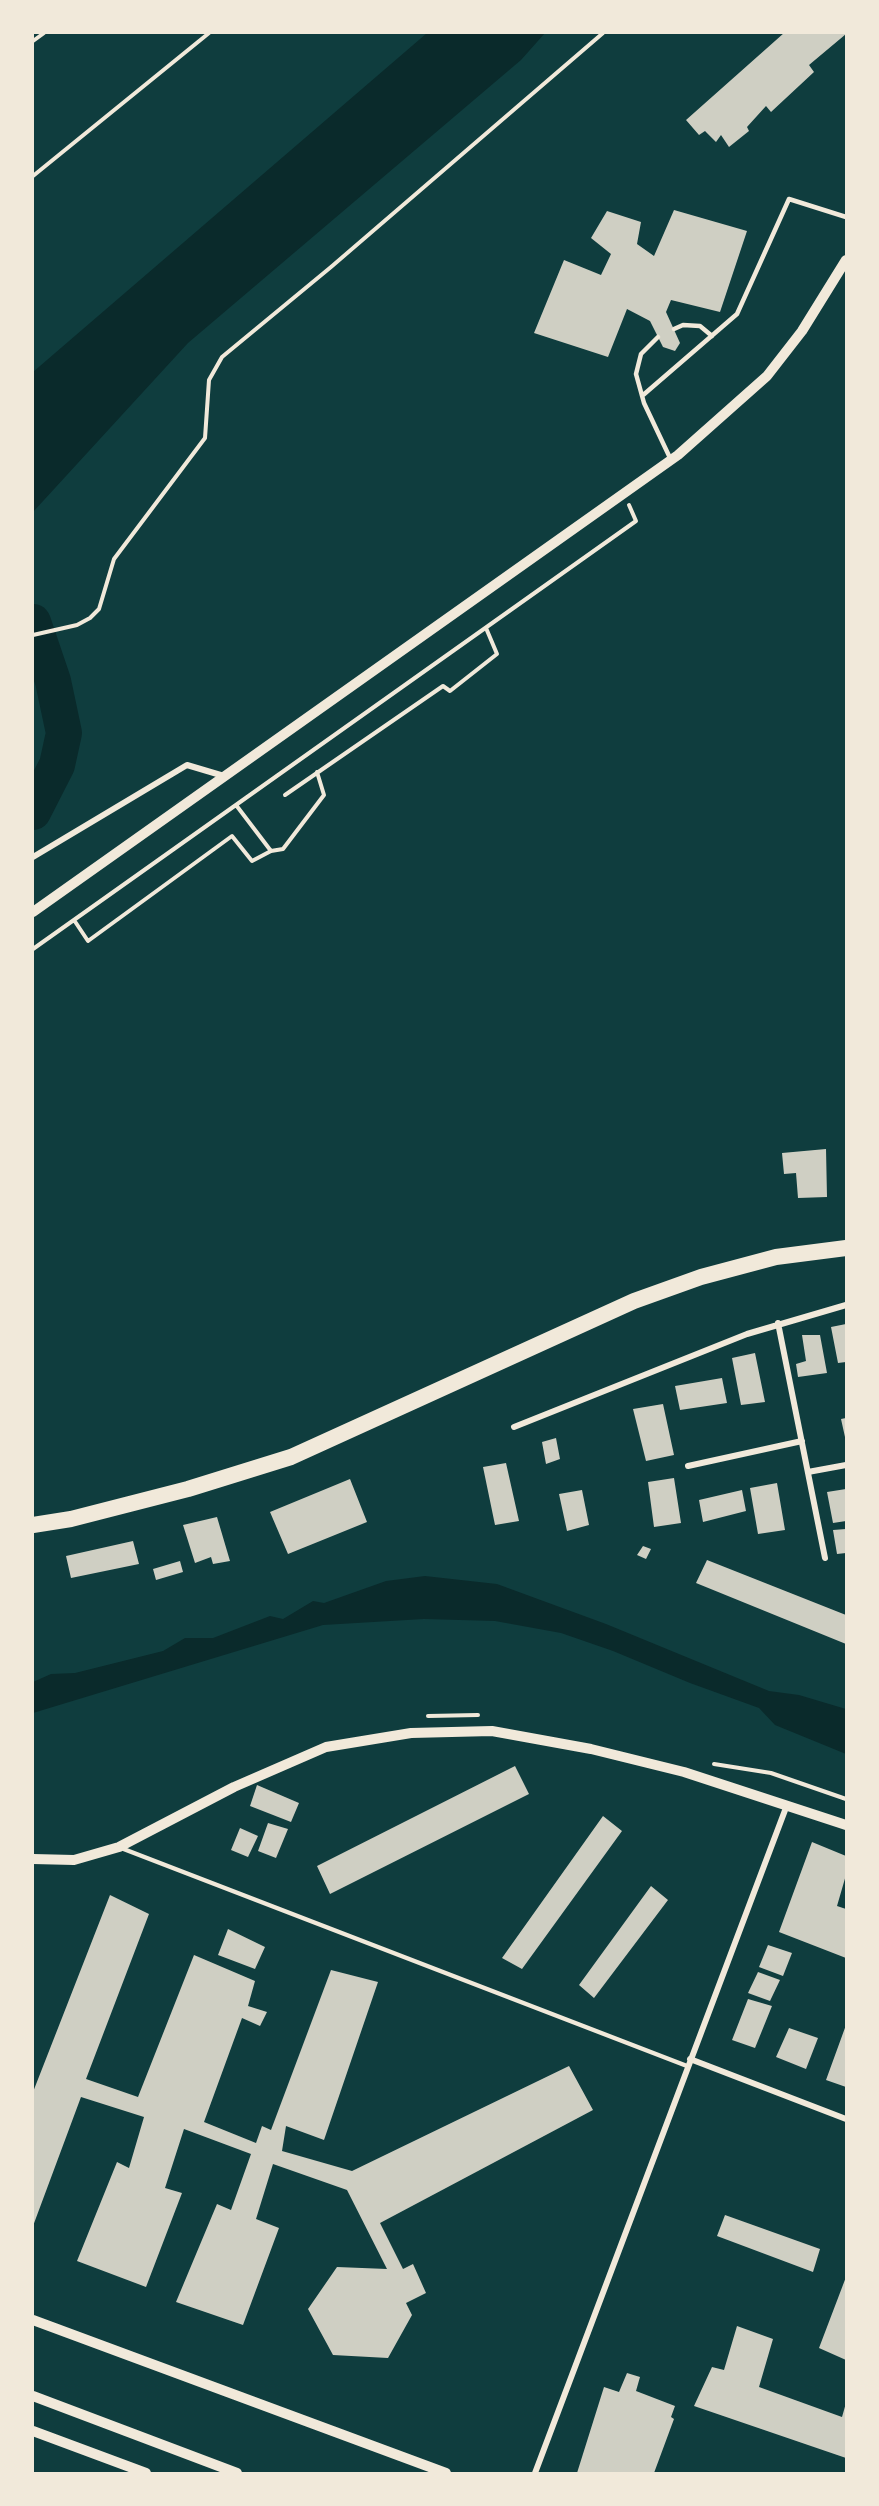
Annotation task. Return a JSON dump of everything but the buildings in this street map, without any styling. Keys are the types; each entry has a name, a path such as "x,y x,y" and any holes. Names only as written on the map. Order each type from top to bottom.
{"highway":[{"path":"33,1525 70,1519 188,1489 291,1456 634,1300 701,1277 776,1257 846,1248"}],"street":[{"path":"33,912 671,460 712,427 767,376 802,331 846,260"},
{"path":"33,857 187,765 224,776"},
{"path":"514,1427 778,1323 846,1305"},
{"path":"778,1323 825,1558"},
{"path":"688,1466 802,1441"},
{"path":"808,1472 846,1465"},
{"path":"33,1859 74,1860 118,1847 234,1787 326,1747 411,1733 492,1731 591,1749 684,1772 846,1825"},
{"path":"535,2473 787,1805"},
{"path":"688,2063 846,2118"},
{"path":"33,2320 446,2473"},
{"path":"33,2396 237,2473"},
{"path":"33,2431 146,2473"}],"lane":[{"path":"642,396 736,314 789,199 846,217"},
{"path":"674,329 683,325 700,326 712,336"},
{"path":"658,337 641,354 636,374 642,396 671,460"},
{"path":"118,1847 688,2063"}],"path":[{"path":"33,41 44,33"},
{"path":"33,176 209,33"},
{"path":"33,635 77,625 90,618 99,609 114,560 205,438 209,380 222,357 349,252 603,33"},
{"path":"33,949 636,521 624,493"},
{"path":"285,795 443,686 450,691 497,654 486,628"},
{"path":"74,920 88,941 232,836 252,861 271,851 283,849 324,795 318,772"},
{"path":"236,805 271,851"},
{"path":"426,1716 482,1715"},
{"path":"709,1763 771,1773 846,1798"}],"water":[{"path":"427,33 545,33 521,60 188,343 33,512 33,372"},
{"path":"425,1576 497,1584 606,1624 769,1691 799,1695 846,1709 846,1754 775,1725 759,1708 690,1683 613,1651 561,1633 495,1621 424,1619 323,1625 33,1713 33,1682 51,1674 75,1673 163,1651 185,1638 213,1638 270,1616 283,1619 313,1601 324,1603 386,1581"}],"waterway":[{"path":"33,622 53,681 64,733 57,765 33,812"}]}
